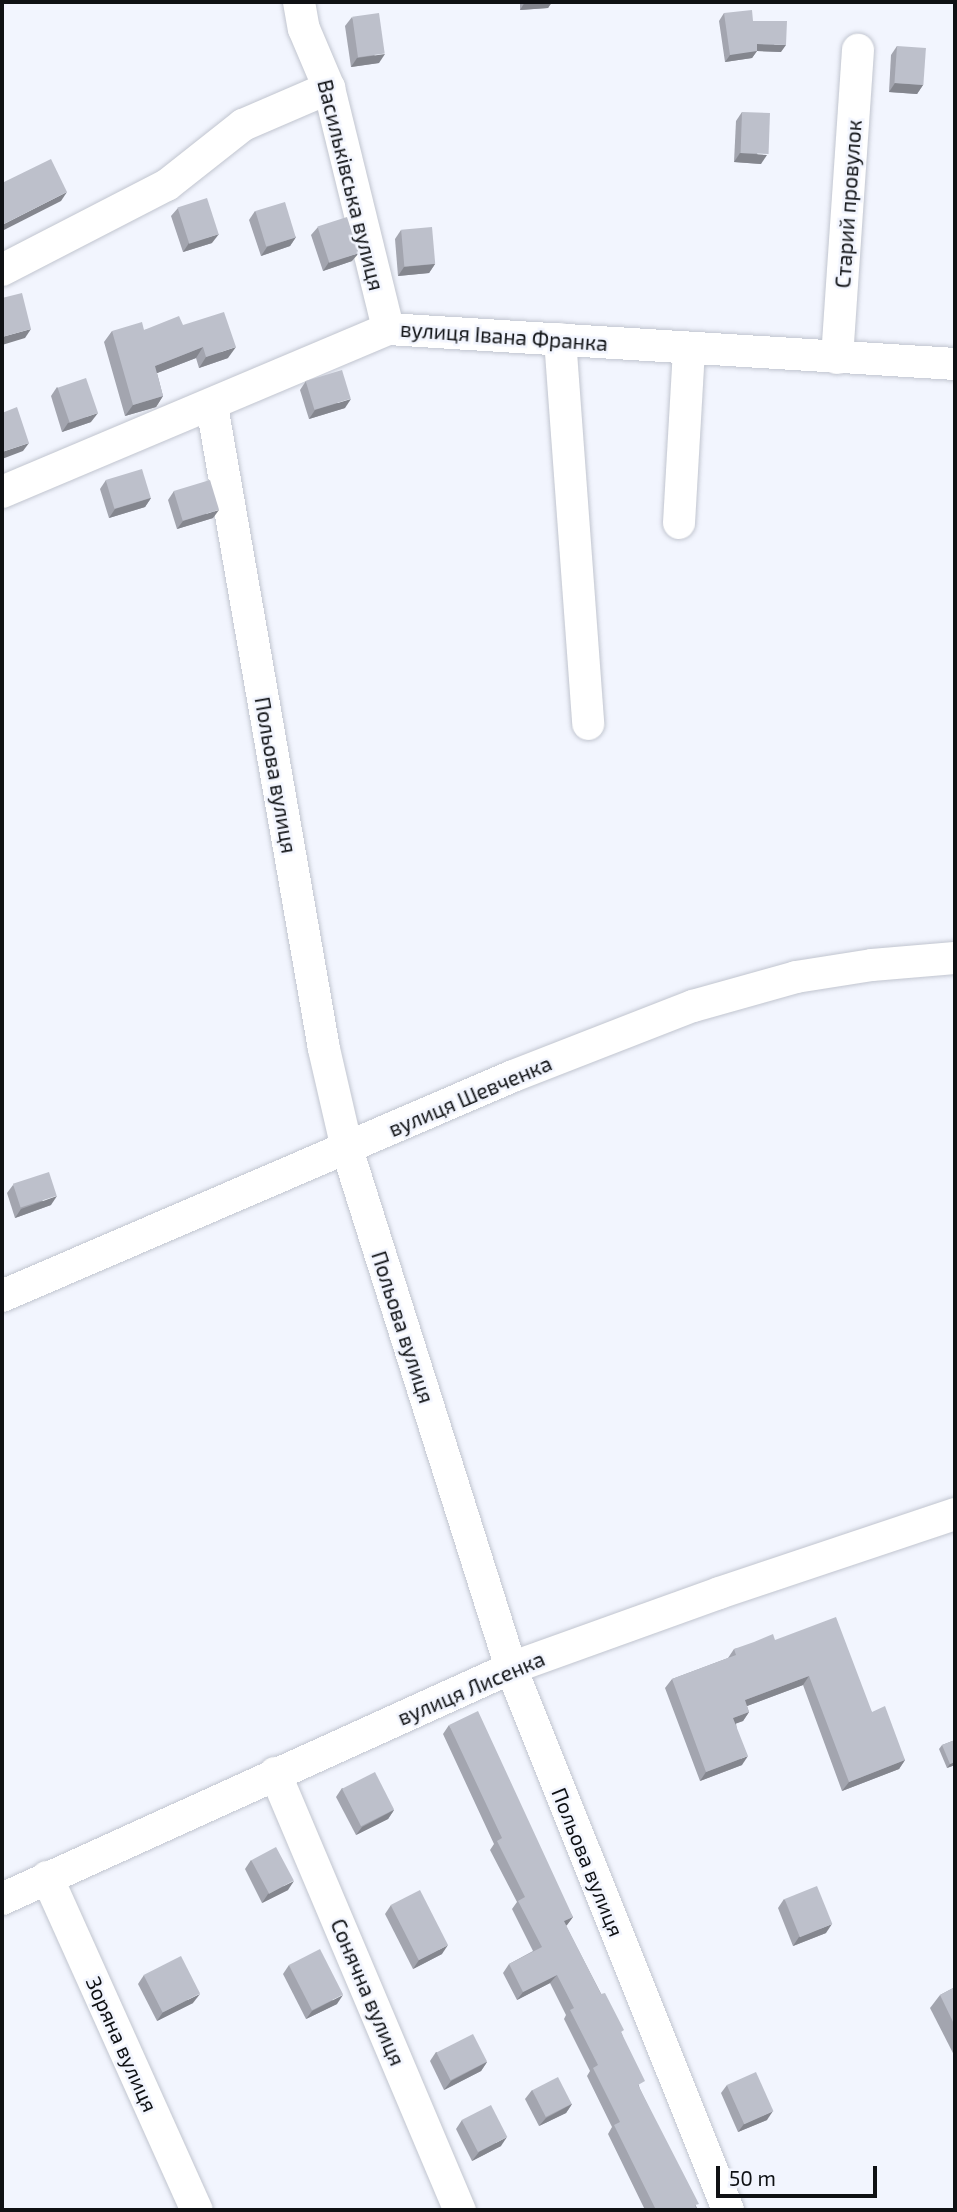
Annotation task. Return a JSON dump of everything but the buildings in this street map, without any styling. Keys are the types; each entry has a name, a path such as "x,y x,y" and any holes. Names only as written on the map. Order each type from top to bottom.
{"street":[{"name":"Васильківська вулиця","path":"299,2 304,29 329,88 388,329"},
{"name":"Старий провулок","path":"837,358 858,50"},
{"path":"2,270 167,185 243,125 329,88"},
{"name":"вулиця Івана Франка","path":"2,492 388,329 955,364"},
{"path":"560,339 588,724"},
{"path":"679,523 689,348"},
{"name":"Польова вулиця","path":"212,405 324,1049 347,1149 511,1668 728,2210"},
{"name":"вулиця Шевченка","path":"2,1296 513,1076 694,1006 796,977 872,965 955,958"},
{"name":"вулиця Лисенка","path":"2,1899 511,1668 719,1593 955,1514"},
{"name":"Сонячна вулиця","path":"275,1773 460,2210"},
{"name":"Зоряна вулиця","path":"47,1878 197,2210"}]}
